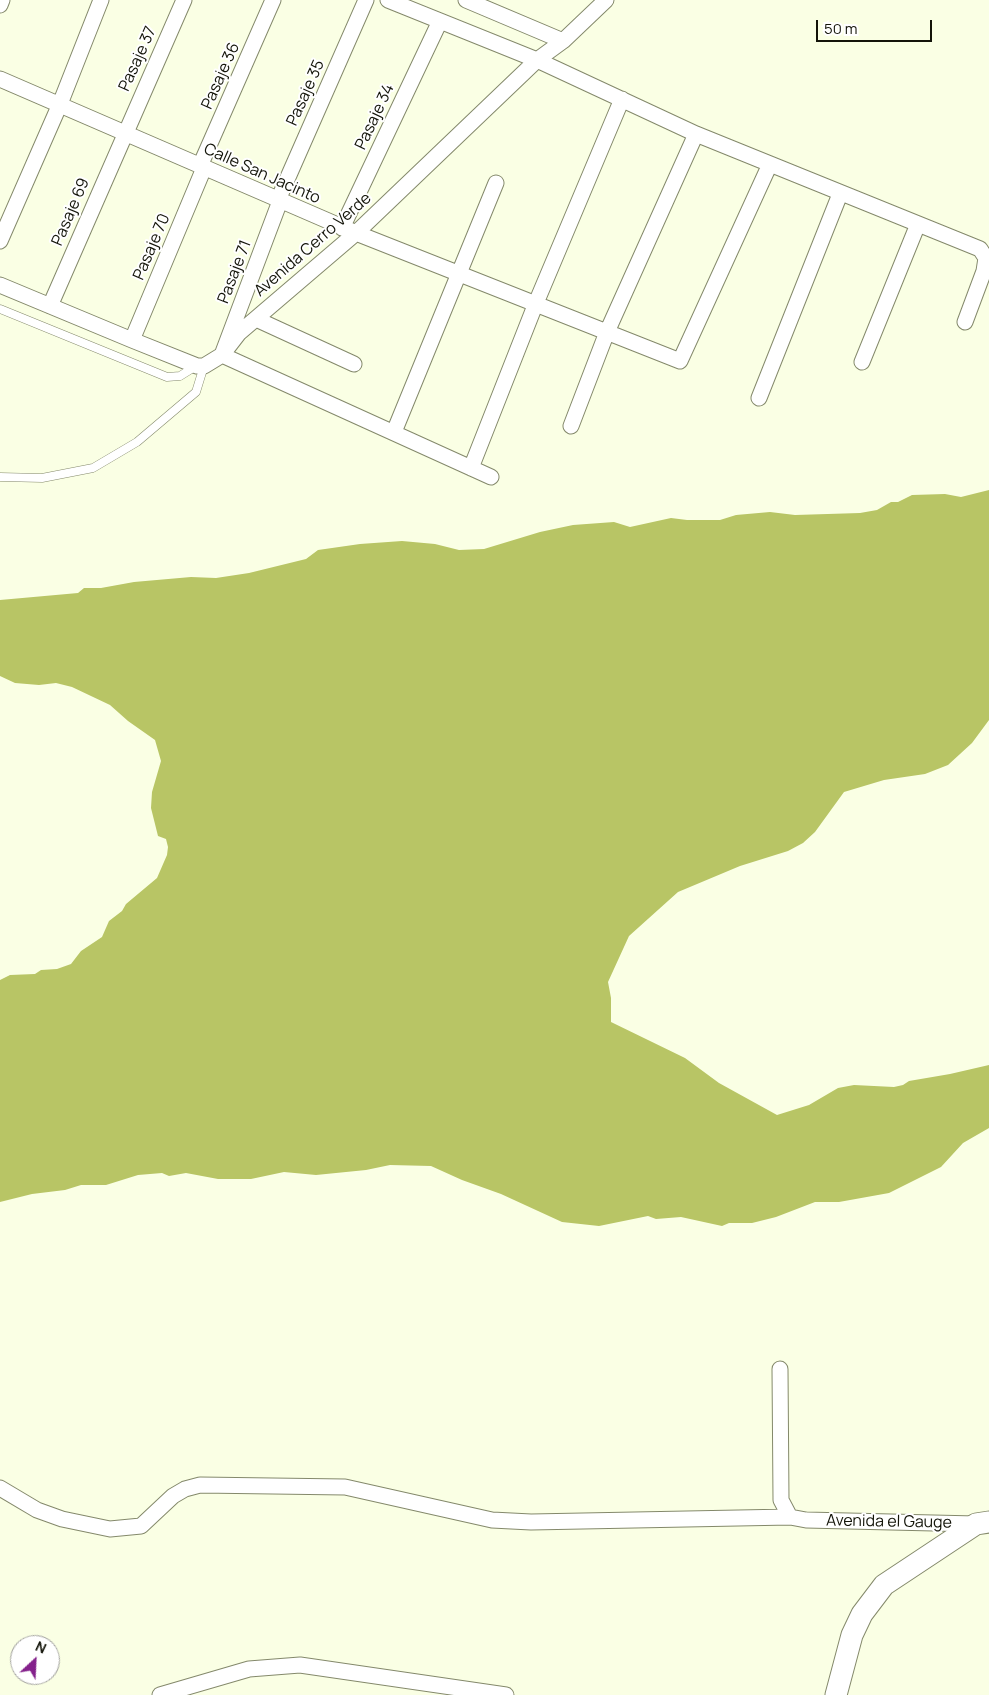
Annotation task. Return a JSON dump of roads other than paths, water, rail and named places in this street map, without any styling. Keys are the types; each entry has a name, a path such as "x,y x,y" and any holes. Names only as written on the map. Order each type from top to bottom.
{"street":[{"path":"0,5 2,0"},
{"path":"0,241 60,104 101,0"},
{"name":"Pasaje 37","path":"125,132 184,0"},
{"name":"Pasaje 36","path":"202,167 273,0"},
{"name":"Pasaje 35","path":"279,201 366,0"},
{"path":"388,0 537,60 696,134 840,194 980,249 986,258 984,271 965,322"},
{"path":"466,0 563,41"},
{"name":"Avenida Cerro Verde","path":"200,366 222,355 239,333 349,230 537,60 563,41 606,0"},
{"name":"Pasaje 34","path":"349,230 440,22"},
{"name":"Calle San Jacinto","path":"0,79 125,132 279,201 680,361 770,164"},
{"path":"471,468 536,303 622,99"},
{"name":"Pasaje 69","path":"50,306 125,132"},
{"path":"571,426 607,332 696,134"},
{"name":"Pasaje 70","path":"132,340 202,167"},
{"path":"394,432 496,183"},
{"path":"759,398 840,194"},
{"name":"Pasaje 71","path":"222,355 279,201"},
{"path":"862,362 918,224"},
{"path":"0,285 200,366"},
{"path":"256,319 354,364"},
{"path":"222,355 491,477"},
{"path":"780,1369 781,1500 790,1517"},
{"name":"Avenida el Gauge","path":"0,1488 45,1513 62,1519 110,1529 141,1526 173,1496 185,1489 200,1485 345,1487 431,1508 492,1520 521,1522 790,1517 806,1520 982,1523"},
{"path":"836,1695 852,1635 862,1614 884,1585 982,1523"},
{"path":"160,1695 249,1669 300,1665 506,1695"}],"lane":[{"path":"0,309 167,377 180,376 200,366"},
{"path":"0,477 42,478 93,468 137,442 196,392 200,366"}]}
